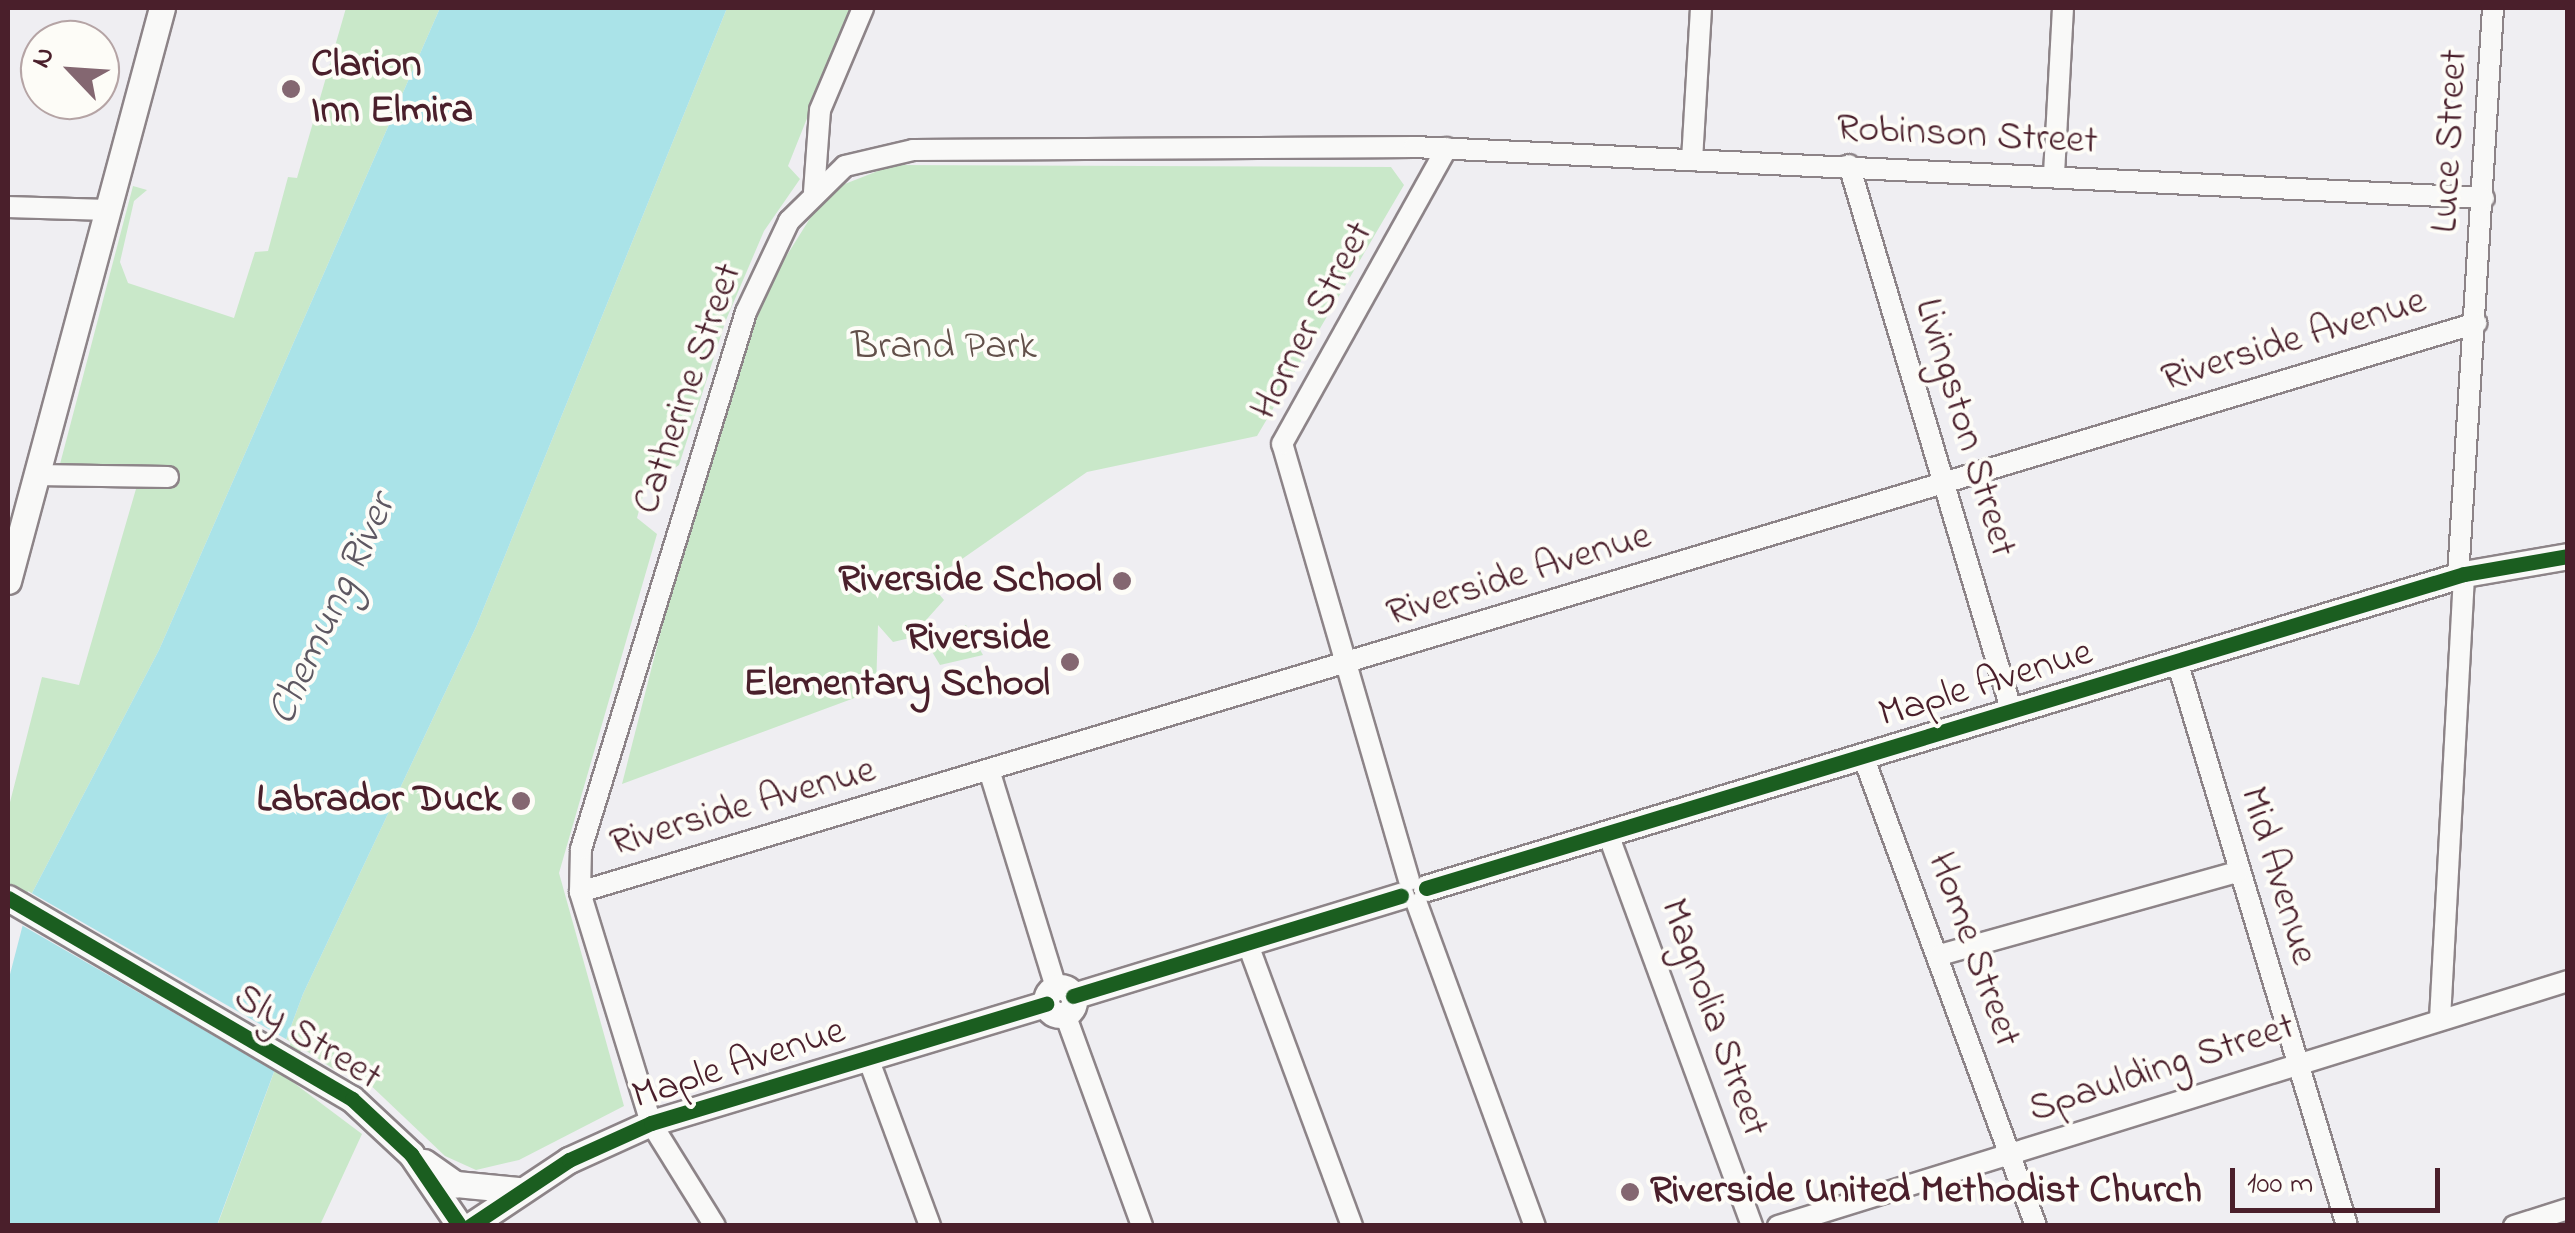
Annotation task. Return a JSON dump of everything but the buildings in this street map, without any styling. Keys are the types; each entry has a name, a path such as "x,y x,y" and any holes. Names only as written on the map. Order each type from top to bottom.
{"main road":[{"path":"8,581 162,8"},
{"name":"Maple Avenue","path":"470,1226 518,1190 651,1123 2461,576 2568,556"},
{"name":"Sly Street","path":"8,898 352,1099 411,1154 460,1226"},
{"path":"411,1154 456,1184 518,1190"}],"street":[{"path":"814,192 820,110 863,8"},
{"path":"1692,160 1700,8"},
{"path":"2054,174 2063,8"},
{"name":"Luce Street","path":"2440,1019 2493,8"},
{"name":"Catherine Street","path":"715,1226 651,1123 580,892 581,849 700,444 766,265 814,192 844,166 913,150 1447,148"},
{"name":"Robinson Street","path":"1447,148 2054,174 2484,198"},
{"name":"Horner Street","path":"1447,148 1282,444 1413,892 1535,1226"},
{"name":"Livingston Street","path":"1849,165 2012,712"},
{"path":"8,207 107,210"},
{"name":"Riverside Avenue","path":"580,892 2476,323"},
{"path":"36,475 168,477"},
{"name":"Mid Avenue","path":"2177,661 2346,1226"},
{"name":"Home Street","path":"1863,756 1940,955 2036,1226"},
{"path":"990,772 1060,1000 1142,1226"},
{"name":"Magnolia Street","path":"1608,834 1752,1226"},
{"path":"1940,955 2238,872"},
{"path":"1247,942 1352,1226"},
{"name":"Spaulding Street","path":"1778,1226 2298,1061 2568,981"},
{"path":"868,1058 930,1226"},
{"path":"2514,1226 2568,1209"}],"green space":[{"path":"346,8 440,8 159,650 30,897 8,883 8,810 42,677 79,685 138,482 60,464 133,186 147,190 134,201 120,262 128,283 234,318 255,252 268,251 288,177 297,178"},
{"path":"727,8 851,8 788,166 800,179 764,231 726,320 679,465 645,488 637,518 657,534 559,873 624,1106 519,1160 476,1170 445,1156 364,1079 368,1069 338,1072 302,1048 286,1077 362,1134 320,1225 217,1226 303,994 476,627"},
{"name":"Brand Park","path":"893,165 1391,167 1404,185 1257,436 1087,472 929,582 944,600 910,638 893,642 878,625 876,690 622,784 701,474 759,300 827,191"},
{"path":"966,625 983,655 940,665 931,650"}],"water":[{"name":"Chemung River","path":"440,8 727,8 476,627 303,994 217,1225 8,1226 8,982 30,897 159,650"}],"pier":[{"path":"28,891 291,1042 280,1074 18,923"}],"cycle path":[{"path":"1426,888 2464,574 2568,556"},
{"path":"1073,996 1401,896"},
{"path":"8,898 352,1099 411,1154 460,1226"},
{"path":"470,1226 569,1160 651,1123 1046,1004"}],"place":[{"name":"Clarion Inn Elmira","path":"291,89"},
{"name":"Riverside School","path":"1122,581"},
{"name":"Riverside Elementary School","path":"1070,662"},
{"name":"Labrador Duck","path":"521,801"},
{"name":"Riverside United Methodist Church","path":"1630,1192"}]}
